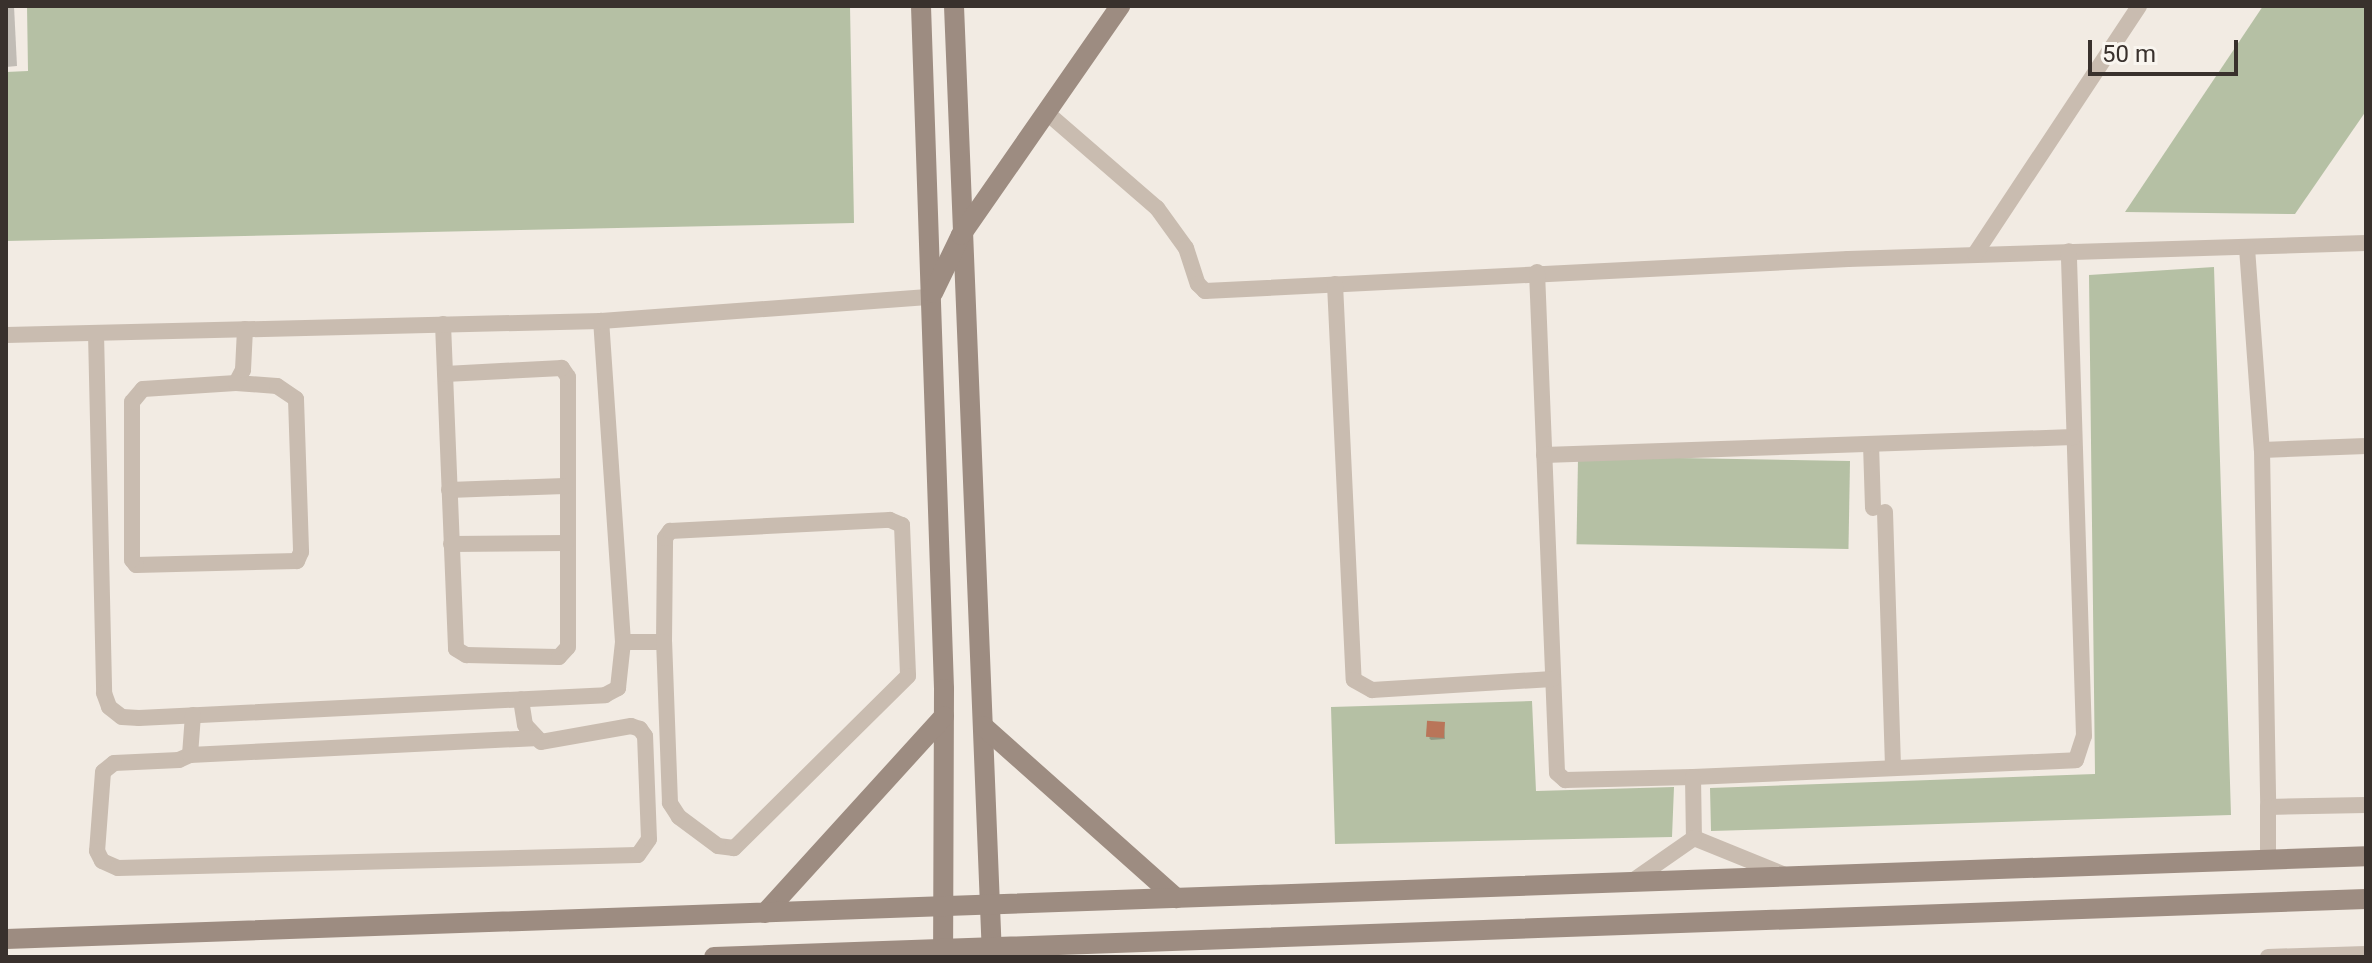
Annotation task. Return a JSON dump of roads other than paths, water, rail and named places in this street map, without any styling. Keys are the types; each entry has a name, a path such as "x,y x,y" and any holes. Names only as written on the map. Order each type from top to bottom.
{"main road":[{"path":"921,6 944,716 943,953"},
{"path":"954,6 992,952"},
{"path":"931,297 961,235 1120,6"},
{"path":"765,913 944,716"},
{"path":"983,726 1176,898"},
{"path":"6,939 2366,856"},
{"path":"714,957 992,952 1208,940 2366,899"},
{"path":"1194,957 1208,940"}],"street":[{"path":"1975,254 2139,6"},
{"path":"1046,112 1157,208 1186,248 1198,284 1205,291 1537,272 1975,254 2366,243"},
{"path":"2247,248 2262,450 2268,860"},
{"path":"1537,272 1557,773 1565,780 1693,777 1893,765 2076,760 2082,751 2069,251"},
{"path":"1335,284 1354,680 1372,690 1553,679"},
{"path":"6,335 601,321 931,297"},
{"path":"96,333 104,693 109,707 122,717 605,695 618,688 623,642 601,321"},
{"path":"443,324 451,544 456,649 466,655 559,657 568,647 565,486 568,377 562,368 445,374"},
{"path":"236,383 243,370 245,329"},
{"path":"236,383 277,386 296,399 301,552 297,561 136,565 132,560 132,402 143,389 236,383"},
{"path":"1544,455 2074,437"},
{"path":"1871,444 1879,510 1893,765"},
{"path":"2262,450 2366,446"},
{"path":"449,490 565,486"},
{"path":"890,520 902,525 908,676 734,848 718,846 679,817 670,803 664,642 665,538 670,531 890,520"},
{"path":"451,544 566,543"},
{"path":"623,642 664,642"},
{"path":"521,699 525,725 541,742 631,726 640,729 645,736 649,839 638,855 118,868 102,861 97,851 103,772 114,763 190,755 534,738"},
{"path":"190,755 193,715"},
{"path":"1693,777 1694,838"},
{"path":"2268,807 2366,805"},
{"path":"1694,838 1788,876"},
{"path":"1631,882 1694,838"},
{"path":"2268,957 2366,954"}]}
